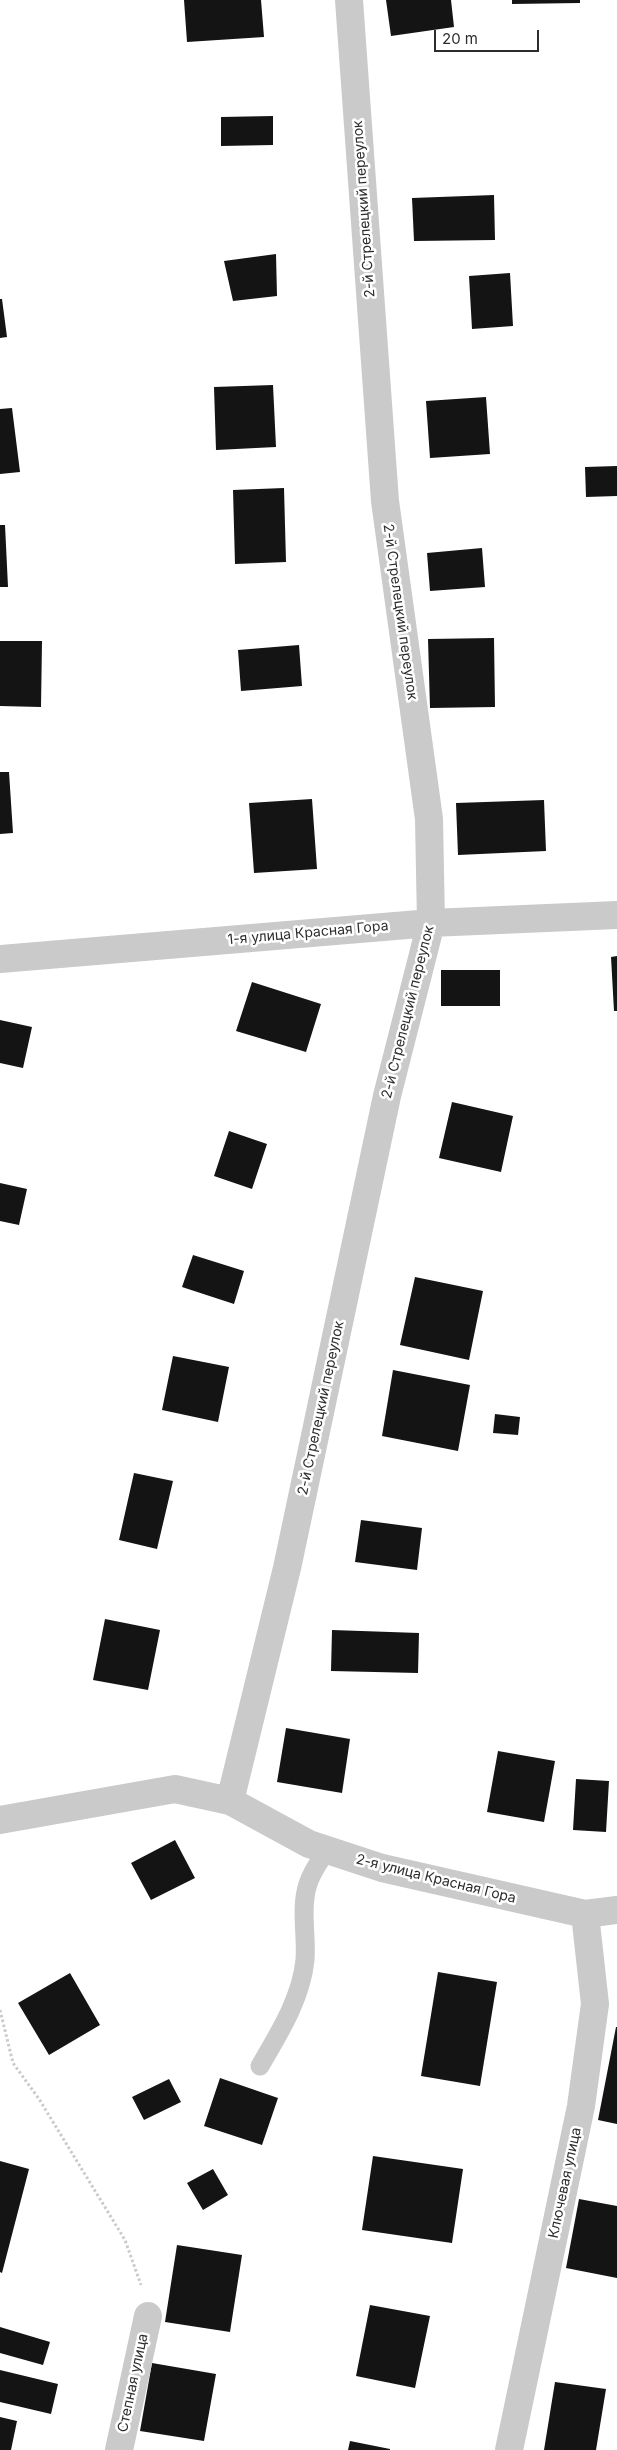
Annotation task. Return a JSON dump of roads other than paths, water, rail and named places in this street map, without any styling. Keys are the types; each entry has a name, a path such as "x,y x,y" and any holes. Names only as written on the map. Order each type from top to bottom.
{"street":[{"name":"2-й Стрелецкий переулок","path":"230,1802 287,1568 387,1096 431,922 429,819 385,501 349,0"},
{"name":"1-я улица Красная Гора","path":"0,959 431,922 617,915"},
{"name":"2-я улица Красная Гора","path":"0,1820 175,1790 230,1802 309,1844 382,1868 585,1914 617,1910"},
{"name":"Ключевая улица","path":"509,2450 581,2106 595,2004 585,1914"},
{"name":"Степная улица","path":"119,2450 148,2316"}],"lane":[{"path":"260,2066 286,2021 297,1995 305,1961 304,1919 307,1886 313,1872 327,1850"}]}
